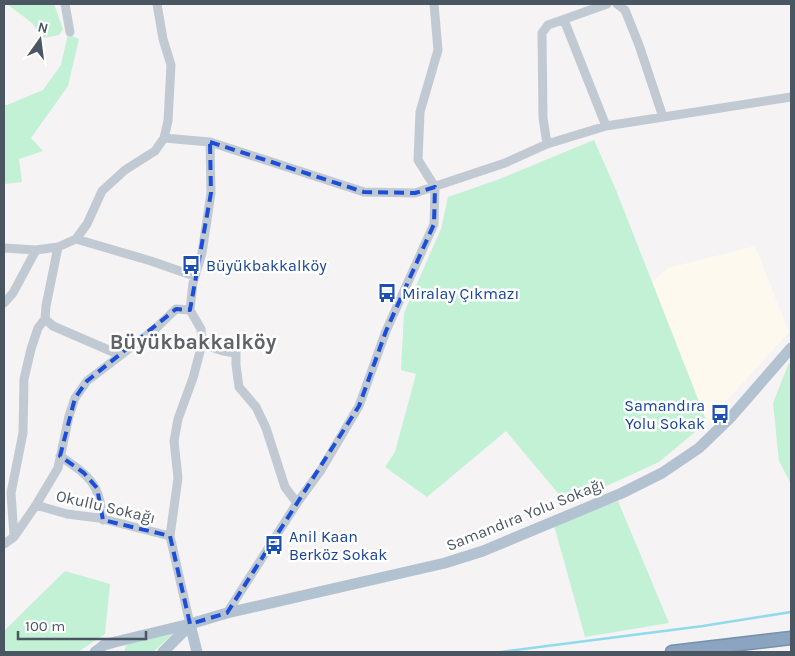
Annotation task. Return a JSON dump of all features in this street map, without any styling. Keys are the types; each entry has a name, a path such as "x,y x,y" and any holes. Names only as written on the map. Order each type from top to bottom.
{"highway":[{"path":"672,652 791,638"}],"main road":[{"name":"Samandıra Yolu Sokağı","path":"95,652 104,645 115,647 228,613 455,561 484,551 622,493 662,473 699,448 730,417 791,348"},
{"path":"163,652 190,624"},
{"path":"190,624 197,652"}],"street":[{"path":"65,4 70,32"},
{"path":"4,248 36,250 58,247 76,239 87,224 102,191 125,170 155,151 164,138 168,121 171,65 163,39 157,4"},
{"path":"228,613 297,504 321,470 359,406 386,330 434,224 435,187 418,160 420,112 438,50 434,4"},
{"path":"547,144 543,118 541,36 543,30 548,25 606,4"},
{"path":"617,4 625,10 663,117"},
{"path":"564,20 606,126"},
{"path":"164,138 210,142 364,192 415,192 505,163 547,144 606,126 791,98"},
{"path":"190,624 170,536 178,478 174,441 178,419 193,378 202,344 201,329 190,310 194,276 202,252 211,193 210,142"},
{"path":"76,239 194,276"},
{"path":"14,537 11,493 23,433 24,379 38,328 45,319 58,247"},
{"path":"4,303 13,293 36,250"},
{"path":"4,544 14,537 58,468 75,398 86,381 155,329 176,309 190,310"},
{"path":"45,319 53,326 120,355"},
{"path":"202,344 236,353 239,387 256,407 266,428 285,487 297,504"},
{"path":"60,456 84,472 97,488 102,503 103,520"},
{"name":"Okullu Sokağı","path":"36,505 67,514 103,520 170,536"}],"highlighted area":[{"path":"210,142 364,192 415,193 435,187 434,224 386,331 359,406 227,613 190,624 170,536 103,520 97,488 84,473 60,456 75,398 87,381 176,309 190,310 211,193"}],"shaded area":[{"path":"755,246 789,332 707,422 651,283 668,268"}],"green space":[{"path":"7,4 54,4 63,29 59,35 43,38 32,23"},
{"path":"68,34 79,39 68,86 31,138 43,151 19,159 22,182 4,184 4,105 43,90 61,65"},
{"path":"594,140 616,190 707,422 659,462 567,504 506,431 427,497 385,467 395,452 416,374 401,370 404,313 441,229 448,197 497,180"},
{"path":"791,362 791,484 779,461 773,403 788,365"},
{"path":"618,501 669,623 585,637 554,525"},
{"path":"65,571 110,584 105,634 78,652 4,652 4,631"},
{"path":"175,632 153,652 125,652 125,648 130,640"}],"waterway":[{"path":"501,652 703,626 791,612"}],"place":[{"name":"Büyükbakkalköy","path":"191,265"},
{"name":"Miralay Çıkmazı","path":"387,293"},
{"name":"Samandıra Yolu Sokak","path":"720,414"},
{"name":"Anil Kaan Berköz Sokak","path":"274,545"}],"district":[{"name":"Büyükbakkalköy","path":"193,342"}]}
